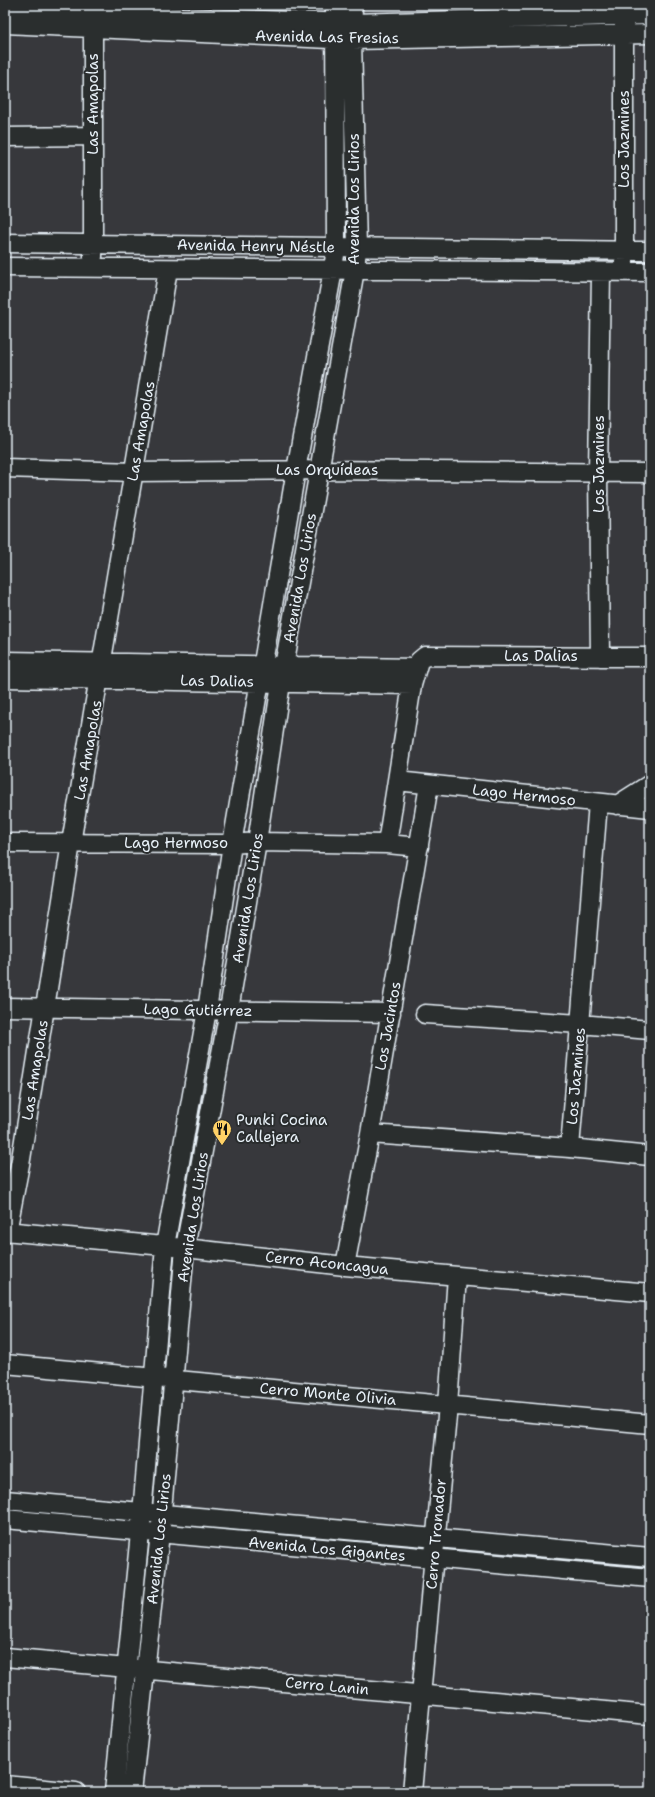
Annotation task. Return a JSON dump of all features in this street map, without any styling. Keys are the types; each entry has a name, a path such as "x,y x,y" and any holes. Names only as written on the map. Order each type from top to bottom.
{"street":[{"name":"Avenida Las Fresias","path":"5,8 93,21"},
{"name":"Avenida Las Fresias","path":"343,22 624,10 650,15"},
{"name":"Los Jazmines","path":"624,10 624,272"},
{"name":"Avenida Las Fresias","path":"5,24 93,21 343,22 650,34"},
{"name":"Las Amapolas","path":"93,21 93,267"},
{"name":"Avenida Los Lirios","path":"114,1792 141,1531 165,1246 207,1010 232,844 296,470 336,248 343,22"},
{"name":"Avenida Los Lirios","path":"132,1792 160,1533 185,1248 229,1010 283,674 355,270 357,248 343,22"},
{"path":"5,137 92,136"},
{"name":"Avenida Henry Néstle","path":"5,243 650,251"},
{"name":"Avenida Henry Néstle","path":"5,267 650,272"},
{"name":"Las Amapolas","path":"6,1232 13,1158 45,1008 71,843 168,269"},
{"name":"Los Jazmines","path":"600,656 598,473 601,272"},
{"name":"Las Orquídeas","path":"5,468 134,472 319,470 650,473"},
{"name":"Las Dalias","path":"5,661 101,671 414,677 419,661 425,656 650,657"},
{"name":"Las Dalias","path":"5,678 101,671"},
{"path":"387,844 414,677"},
{"name":"Lago Hermoso","path":"397,781 650,808"},
{"path":"617,805 650,784"},
{"name":"Los Jacintos","path":"345,1266 370,1134 430,785"},
{"name":"Los Jazmines","path":"570,1148 598,803"},
{"name":"Lago Hermoso","path":"5,843 232,844 257,842 387,844 419,847"},
{"name":"Lago Gutiérrez","path":"5,1007 391,1013"},
{"path":"426,1014 650,1030"},
{"path":"370,1134 570,1148 650,1156"},
{"name":"Cerro Aconcagua","path":"6,1232 185,1248 345,1266 650,1293"},
{"name":"Cerro Tronador","path":"412,1792 448,1405 457,1276"},
{"name":"Cerro Monte Olivia","path":"5,1364 650,1424"},
{"name":"Avenida Los Gigantes","path":"5,1500 161,1515 650,1557"},
{"name":"Avenida Los Gigantes","path":"5,1519 650,1578"},
{"name":"Cerro Lanin","path":"5,1657 650,1715"},
{"path":"5,1785 76,1792"}],"place":[{"name":"Punki Cocina Callejera","path":"222,1146"}]}
